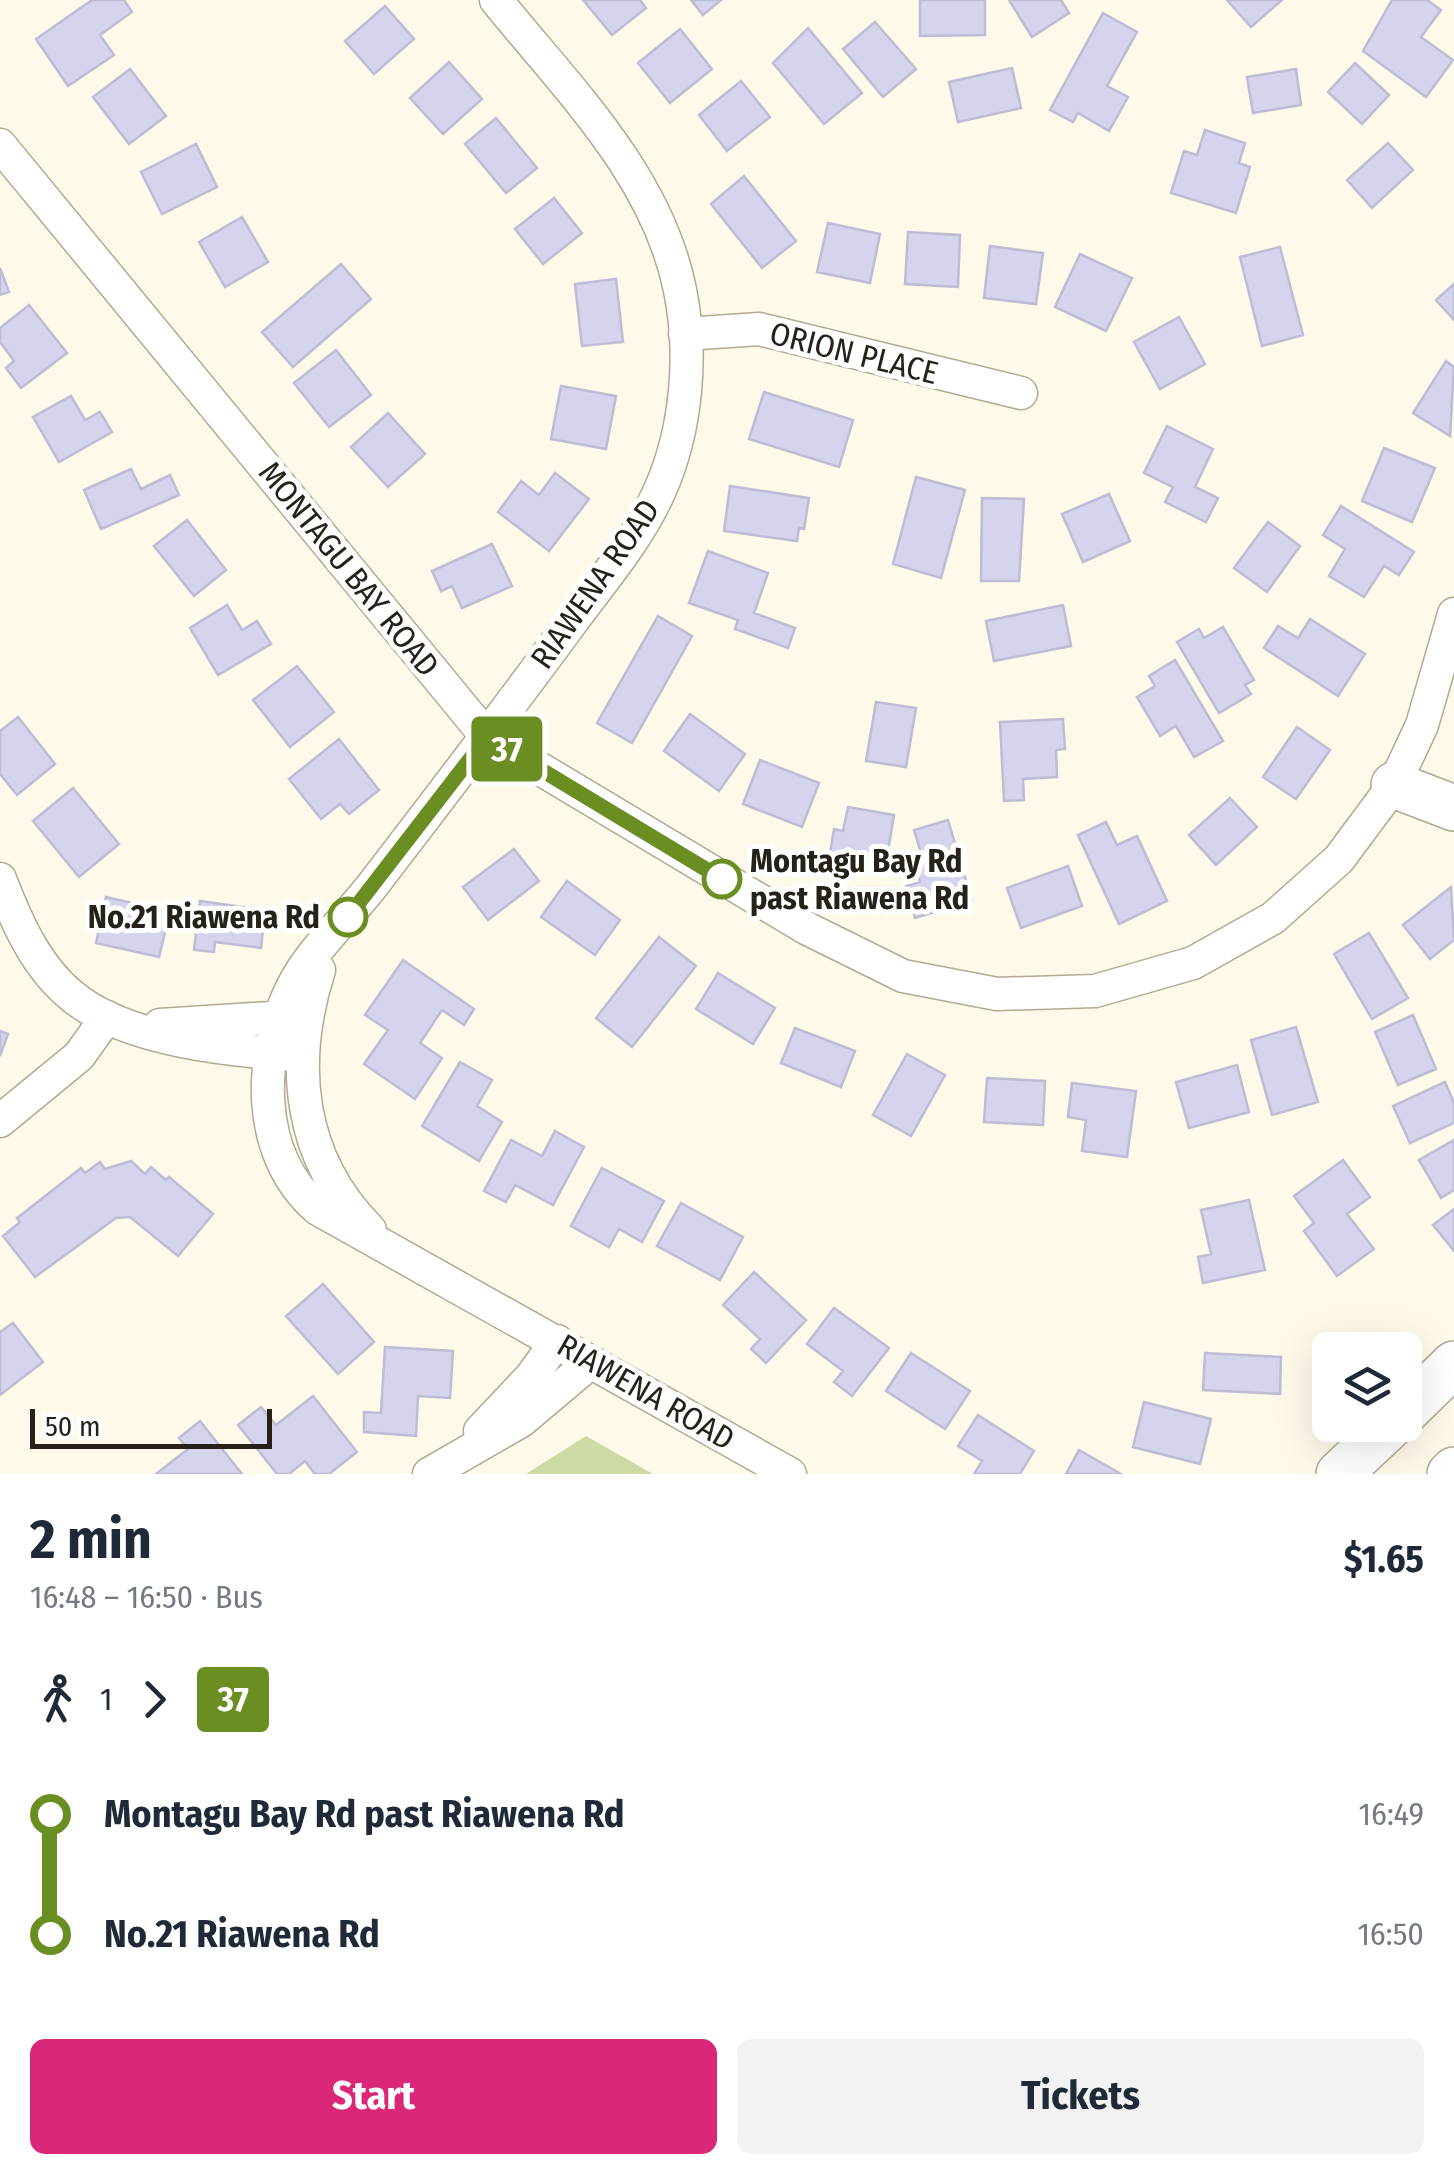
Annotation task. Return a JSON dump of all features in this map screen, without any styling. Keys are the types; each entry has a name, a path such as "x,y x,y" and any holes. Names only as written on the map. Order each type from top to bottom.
{"main road":[{"path":"1394,784 1454,808"},
{"path":"1422,1395 1454,1364"},
{"path":"1339,1474 1373,1442"}],"street":[{"name":"RIAWENA ROAD","path":"496,0 612,144 653,210 680,291 685,334 682,415 660,489 628,547 342,925 294,1016 286,1054 323,1165 356,1216 397,1251 790,1474"},
{"name":"MONTAGU BAY ROAD","path":"0,145 487,737 857,956 903,976 997,994 1095,992 1145,980 1230,945 1311,888 1350,846 1394,784 1422,725 1454,614"},
{"name":"ORION PLACE","path":"685,334 759,329 1021,393"},
{"path":"0,879 24,935 53,977"},
{"path":"0,921 73,998 106,1017 192,1042 286,1054"},
{"path":"106,1017 159,1025 294,1016"},
{"path":"0,1121 79,1056 106,1017"},
{"path":"427,1474 507,1404 557,1341"},
{"path":"427,1474 521,1421 592,1362"}],"green space":[{"path":"586,1436 653,1474 526,1474"}],"building":[{"path":"92,0 124,0 132,12 100,35 114,55 68,86 36,39"},
{"path":"583,0 640,0 646,8 612,35"},
{"path":"691,0 721,0 703,15"},
{"path":"920,0 985,0 985,35 920,36"},
{"path":"1009,0 1061,0 1069,13 1032,37"},
{"path":"1227,0 1282,0 1251,27"},
{"path":"1392,0 1427,0 1441,10 1421,37 1453,60 1426,97 1363,51"},
{"path":"385,6 414,39 374,74 345,41"},
{"path":"1103,13 1137,32 1107,86 1128,97 1109,131 1078,113 1073,122 1050,110"},
{"path":"875,22 916,69 883,97 843,49"},
{"path":"808,28 862,93 824,124 773,63"},
{"path":"680,29 712,69 670,103 638,63"},
{"path":"449,62 482,99 443,134 410,98"},
{"path":"1355,63 1389,95 1362,124 1328,92"},
{"path":"1012,68 1021,108 958,122 949,82"},
{"path":"130,69 166,116 129,144 93,97"},
{"path":"1296,69 1301,105 1253,113 1247,77"},
{"path":"741,81 770,117 727,151 699,115"},
{"path":"496,118 537,168 506,193 465,144"},
{"path":"1205,130 1245,143 1239,163 1250,167 1236,213 1171,193 1184,151 1197,155"},
{"path":"1388,143 1413,170 1372,208 1347,180"},
{"path":"196,144 217,187 162,214 141,172"},
{"path":"744,176 796,241 762,268 711,204"},
{"path":"554,198 582,233 543,264 515,229"},
{"path":"242,217 268,262 225,287 199,242"},
{"path":"828,223 880,234 870,283 817,272"},
{"path":"908,232 960,235 958,287 905,284"},
{"path":"990,246 1043,253 1036,304 984,298"},
{"path":"1280,247 1303,335 1262,346 1240,257"},
{"path":"1080,254 1132,278 1106,331 1055,307"},
{"path":"341,264 371,299 293,367 262,332"},
{"path":"0,268 9,292 0,295"},
{"path":"616,279 623,342 582,346 575,284"},
{"path":"1454,284 1454,320 1436,300"},
{"path":"29,305 67,353 21,388 6,368 14,361 0,342 0,328"},
{"path":"1179,317 1205,364 1160,389 1134,342"},
{"path":"336,350 371,395 329,427 294,383"},
{"path":"1446,361 1454,367 1450,436 1413,413"},
{"path":"561,386 616,396 606,449 551,439"},
{"path":"764,392 853,420 839,467 749,439"},
{"path":"71,396 85,420 100,412 112,432 59,462 33,417"},
{"path":"388,413 425,454 388,487 351,447"},
{"path":"1167,426 1213,449 1195,487 1218,498 1206,522 1165,502 1173,487 1144,473"},
{"path":"1384,448 1435,468 1412,522 1362,501"},
{"path":"131,469 141,489 170,475 179,495 101,529 84,490"},
{"path":"555,473 589,499 549,551 498,512 521,481 539,495"},
{"path":"916,477 965,490 941,578 893,564"},
{"path":"730,486 809,498 804,529 799,528 797,541 724,531"},
{"path":"1109,494 1130,541 1083,562 1062,514"},
{"path":"982,498 1024,499 1019,581 981,581"},
{"path":"1341,506 1414,552 1399,575 1384,566 1364,597 1329,576 1345,549 1323,535"},
{"path":"187,520 226,570 194,596 154,546"},
{"path":"1268,522 1300,546 1267,592 1234,568"},
{"path":"492,544 512,586 462,608 452,586 441,591 432,571"},
{"path":"708,551 768,573 754,613 795,628 788,648 735,629 738,620 689,603"},
{"path":"227,605 242,630 257,621 271,644 218,675 190,628"},
{"path":"1063,605 1071,646 994,661 986,621"},
{"path":"658,616 692,636 632,743 597,723"},
{"path":"1310,619 1365,654 1338,696 1264,648 1278,626 1298,638"},
{"path":"1223,627 1254,680 1245,685 1251,694 1219,713 1177,642 1199,629 1204,638"},
{"path":"1175,660 1223,741 1194,757 1176,726 1160,736 1137,697 1155,686 1149,676"},
{"path":"297,666 334,712 290,747 253,700"},
{"path":"876,702 916,708 906,767 866,761"},
{"path":"690,714 745,754 719,791 664,751"},
{"path":"18,717 55,764 17,795 0,774 0,731"},
{"path":"1063,719 1065,749 1056,750 1057,777 1023,779 1024,800 1004,801 1000,722"},
{"path":"1297,727 1330,750 1296,799 1263,777"},
{"path":"339,739 379,790 349,814 340,804 321,819 289,779"},
{"path":"760,760 819,783 802,827 743,804"},
{"path":"73,788 119,844 79,877 33,821"},
{"path":"1230,798 1257,827 1216,865 1189,835"},
{"path":"848,807 894,815 885,869 829,860 834,829 843,831"},
{"path":"948,820 972,901 915,918 906,886 920,882 911,852 920,850 914,830"},
{"path":"1106,822 1117,845 1137,836 1167,901 1119,924 1078,835"},
{"path":"514,849 539,881 488,920 463,887"},
{"path":"1068,866 1082,906 1021,928 1007,888"},
{"path":"567,881 620,920 595,955 541,917"},
{"path":"1451,887 1454,940 1430,959 1403,925"},
{"path":"106,897 170,912 159,957 96,943"},
{"path":"200,901 265,910 261,948 215,942 214,952 194,950"},
{"path":"1369,933 1408,998 1372,1019 1334,954"},
{"path":"659,937 696,966 632,1047 596,1018"},
{"path":"403,960 474,1009 464,1025 442,1010 420,1043 442,1058 415,1099 364,1064 388,1030 365,1015"},
{"path":"718,973 775,1008 753,1044 696,1009"},
{"path":"1413,1015 1436,1069 1398,1085 1375,1032"},
{"path":"1296,1027 1318,1102 1272,1115 1251,1040"},
{"path":"795,1028 855,1051 841,1087 781,1063"},
{"path":"0,1031 8,1034 0,1056"},
{"path":"907,1054 945,1075 911,1136 873,1115"},
{"path":"460,1062 492,1080 477,1106 502,1122 479,1161 422,1126"},
{"path":"1237,1065 1249,1112 1189,1128 1176,1082"},
{"path":"987,1078 1045,1081 1043,1125 984,1122"},
{"path":"1445,1082 1454,1103 1454,1123 1410,1143 1393,1106"},
{"path":"1072,1083 1136,1091 1127,1157 1082,1151 1086,1120 1068,1117"},
{"path":"555,1131 584,1147 553,1205 515,1185 506,1202 484,1191 511,1140 542,1156"},
{"path":"1454,1140 1454,1190 1441,1198 1419,1160"},
{"path":"1343,1160 1370,1197 1347,1214 1374,1249 1337,1276 1304,1231 1314,1223 1294,1196"},
{"path":"131,1161 145,1174 151,1167 166,1180 169,1177 213,1214 178,1256 130,1217 116,1218 35,1277 3,1236 20,1222 17,1218 81,1168 85,1173 100,1162 105,1169"},
{"path":"602,1168 664,1201 642,1242 619,1229 609,1247 571,1226"},
{"path":"1249,1200 1265,1270 1203,1283 1198,1257 1211,1254 1201,1210"},
{"path":"681,1203 743,1237 720,1280 657,1246"},
{"path":"1454,1209 1454,1251 1433,1225"},
{"path":"754,1272 806,1320 766,1363 751,1349 760,1339 723,1305"},
{"path":"323,1284 374,1342 338,1374 286,1316"},
{"path":"834,1308 889,1348 852,1396 834,1382 843,1371 807,1344"},
{"path":"13,1323 43,1362 0,1395 0,1332"},
{"path":"385,1347 453,1351 450,1398 418,1396 416,1436 364,1432 364,1412 381,1413"},
{"path":"911,1353 970,1391 945,1429 886,1391"},
{"path":"1205,1353 1281,1357 1280,1394 1203,1390"},
{"path":"313,1396 357,1452 329,1474 315,1474 305,1461 289,1474 277,1474 238,1425 261,1407 276,1425"},
{"path":"1144,1402 1211,1419 1200,1464 1133,1447"},
{"path":"978,1415 1034,1451 1020,1474 974,1474 982,1461 958,1446"},
{"path":"200,1421 242,1474 156,1474 188,1449 179,1438"},
{"path":"1079,1450 1121,1474 1066,1474"}],"bus line":[{"name":"37","path":"348,917 487,737 722,879"}],"place":[{"name":"Montagu Bay Rd past Riawena Rd","path":"722,879"},
{"name":"No.21 Riawena Rd","path":"348,917"}]}
